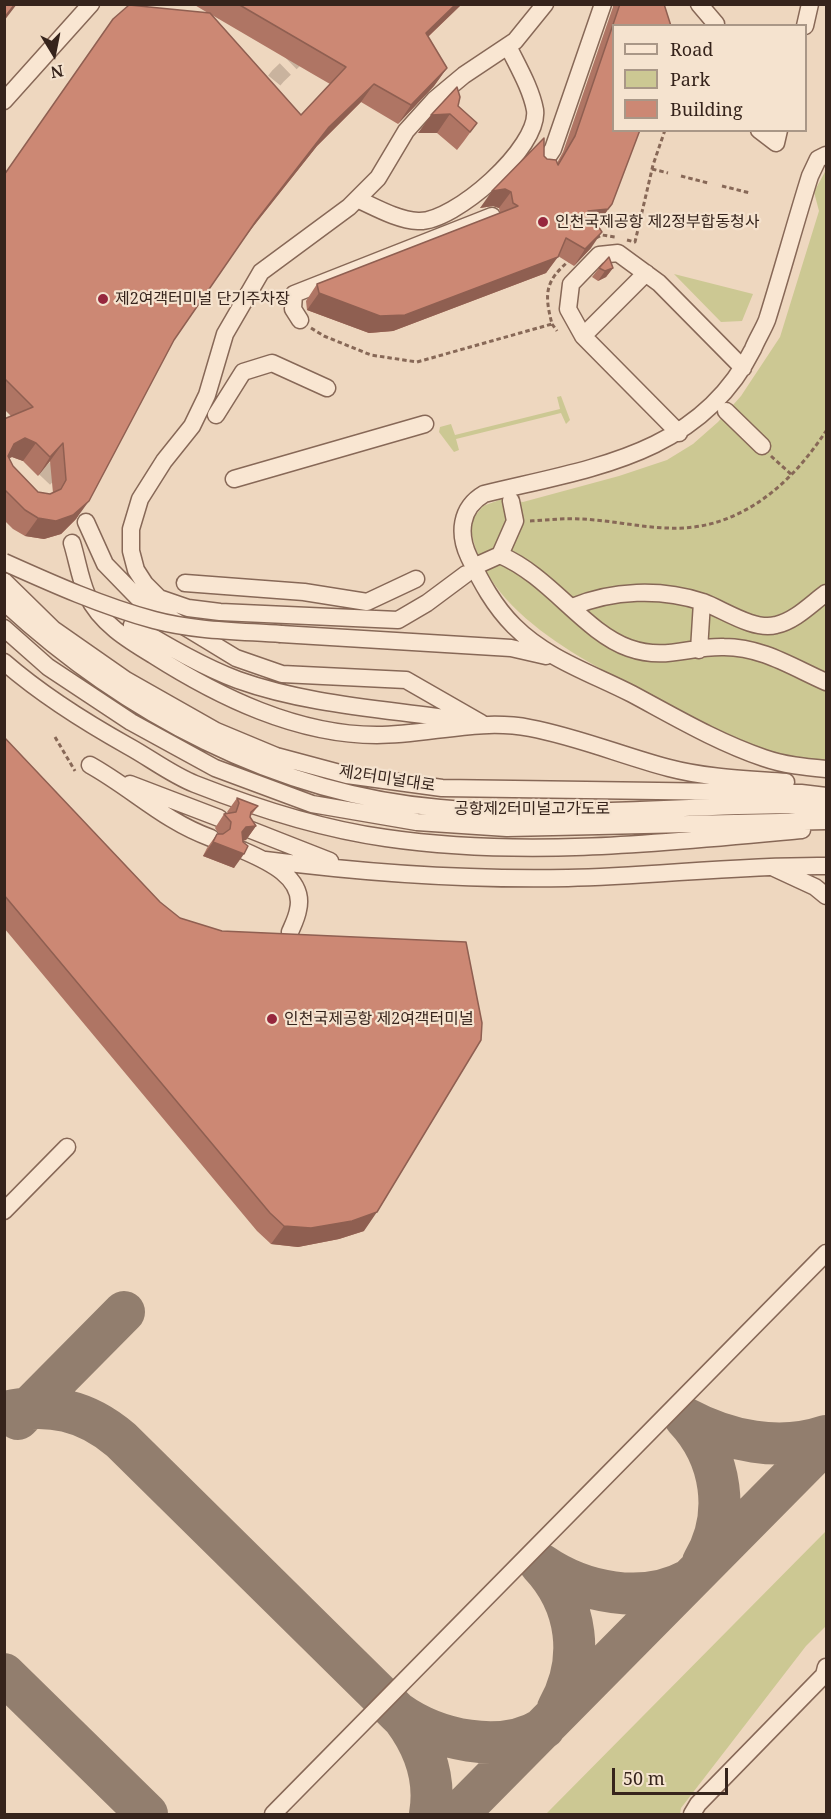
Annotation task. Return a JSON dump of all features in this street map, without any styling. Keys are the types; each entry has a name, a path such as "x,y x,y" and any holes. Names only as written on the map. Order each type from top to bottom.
{"street":[{"path":"4,101 91,4"},
{"path":"511,501 515,521 500,555 473,569 428,603 398,620 220,612 188,608 159,598 145,584 136,570 131,551 131,529 140,499 164,461 192,426 207,394 225,334 261,272 357,199 378,178 406,131 434,100 464,75 508,46 545,4"},
{"path":"541,167 553,149 603,4"},
{"path":"699,4 716,24"},
{"path":"805,24 810,4"},
{"path":"357,199 419,221 456,210 478,192 516,153 533,128 535,110 508,46"},
{"path":"762,132 776,143 779,132"},
{"path":"558,660 514,626 494,602 464,547 462,528 465,514 474,501 484,494 616,461 679,433 710,409 743,368 766,321 810,176 818,159 826,154"},
{"path":"300,320 293,309 294,294 492,216"},
{"path":"679,433 583,336 568,309 571,284 599,255 618,253 659,283 743,368"},
{"path":"583,336 646,273"},
{"path":"216,415 243,372 272,363 327,388"},
{"path":"726,411 762,446"},
{"path":"234,479 425,424"},
{"path":"86,522 105,564 139,599 236,658 282,674 406,680 481,723"},
{"path":"72,543 87,596 118,633 184,675 240,702 282,718 340,733 378,735 481,723"},
{"path":"500,555 534,574 572,607 626,647 652,655 722,646 763,652 826,682"},
{"path":"4,562 82,596 155,620 202,628 511,648 558,660 632,695 678,721 763,758 785,764 826,769"},
{"path":"185,583 304,592 367,602 416,579"},
{"name":"제2터미널대로","path":"4,581 53,629 126,680 216,731 276,756 347,774 442,788 790,792 826,796"},
{"path":"572,607 590,599 625,593 678,596 702,602 764,626 790,620 826,593"},
{"name":"공항제2터미널고가도로","path":"4,602 42,637 103,683 211,745 270,771 343,791 439,808 532,811 786,805 826,808"},
{"path":"699,650 702,602"},
{"path":"132,625 182,654 237,680 287,694 481,723 529,727 669,768 711,776 826,785"},
{"path":"763,652 764,626"},
{"path":"4,628 48,667 131,722 215,768 312,804 417,822 507,828 826,821"},
{"path":"4,663 76,717 193,783 301,820 383,838 438,845 652,844 806,830 826,831"},
{"path":"90,765 116,780 180,826 211,838"},
{"path":"116,780 219,818"},
{"path":"251,830 319,858 371,873"},
{"path":"242,850 265,860 287,875 297,893 299,908 290,932"},
{"path":"265,860 371,873 567,878 768,866 826,866"},
{"path":"768,866 815,887 826,896"},
{"path":"4,1210 67,1147"},
{"path":"273,1815 826,1253"},
{"path":"692,1815 698,1804 824,1675 826,1667"}],"path":[{"path":"635,242 652,169 664,132"},
{"path":"652,169 668,172"},
{"path":"681,176 708,183"},
{"path":"722,186 750,193"},
{"path":"590,242 602,235 635,242 641,247"},
{"path":"557,331 552,324 548,307 548,287 556,273 573,257"},
{"path":"300,320 324,336 371,356 417,362 552,324"},
{"path":"515,521 579,519 667,528 695,527 726,520 758,505 792,476 826,431"},
{"path":"762,446 792,476"}],"green space":[{"path":"826,170 826,761 783,757 750,747 612,675 548,636 519,612 495,586 478,556 470,522 483,506 502,499 523,502 619,476 667,460 693,444 718,422 741,396 780,337 819,211 814,192"},
{"path":"674,274 753,294 742,321 721,322"},
{"path":"561,396 570,420 566,424 561,413 456,439 459,450 454,452 439,432 440,427 451,424 455,435 560,409 557,397"},
{"path":"826,1531 826,1626 806,1646 681,1808 680,1814 546,1814"}],"building":[{"path":"4,4 15,4 4,18"},
{"name":"제2여객터미널 단기주차장","path":"238,4 456,4 426,33 447,68 411,105 374,84 329,127 256,221 174,340 89,501 73,515 56,521 38,518 25,510 4,489 4,419 33,407 4,378 4,175 113,19 129,5 210,13 301,115 346,67","holes":["25,438 36,443 50,457 63,443 66,480 61,489 50,494 38,492 13,466 8,456 14,444"]},
{"path":"620,4 664,4 670,24 613,24"},
{"path":"612,27 612,132 639,132 612,204 608,209 588,211 602,232 585,249 566,238 558,257 405,315 380,316 319,293 317,284 518,206 513,203 511,192 505,189 492,191 544,138 544,156 547,159 556,160 558,165 575,136"},
{"path":"457,87 460,97 458,106 477,123 470,132 450,114 431,115"},
{"path":"609,257 613,268 605,271 599,268"},
{"name":"인천국제공항 제2여객터미널","path":"4,737 160,902 180,918 222,931 466,942 482,1023 481,1040 377,1212 352,1221 311,1228 284,1226 270,1213 4,895"},
{"path":"237,798 258,806 251,812 250,817 256,826 246,827 242,832 243,842 248,846 244,854 213,842 217,834 223,834 230,829 231,822 224,814 236,812 239,803"}],"taxiway":[{"path":"18,1419 124,1312"},
{"path":"4,1412 36,1408 66,1411 94,1422 121,1440 403,1718 417,1740 427,1763 431,1788 430,1814"},
{"path":"685,1418 698,1433 707,1450 718,1487 717,1525 712,1544 703,1562"},
{"path":"685,1418 719,1433 754,1442 790,1443 826,1436"},
{"path":"458,1814 826,1442"},
{"path":"540,1564 563,1597 570,1614 573,1633 572,1671 567,1690 558,1708"},
{"path":"541,1564 575,1582 614,1592 633,1594 652,1592 671,1588 689,1580"},
{"path":"4,1674 147,1814"},
{"path":"397,1712 430,1730 469,1741 508,1741 544,1728"}],"tunnel":[{"path":"259,99 278,76 307,48"},
{"path":"44,468 67,490"}],"place":[{"name":"인천국제공항 제2정부합동청사","path":"543,222"},
{"name":"제2여객터미널 단기주차장","path":"103,299"},
{"name":"인천국제공항 제2여객터미널","path":"272,1019"}]}
